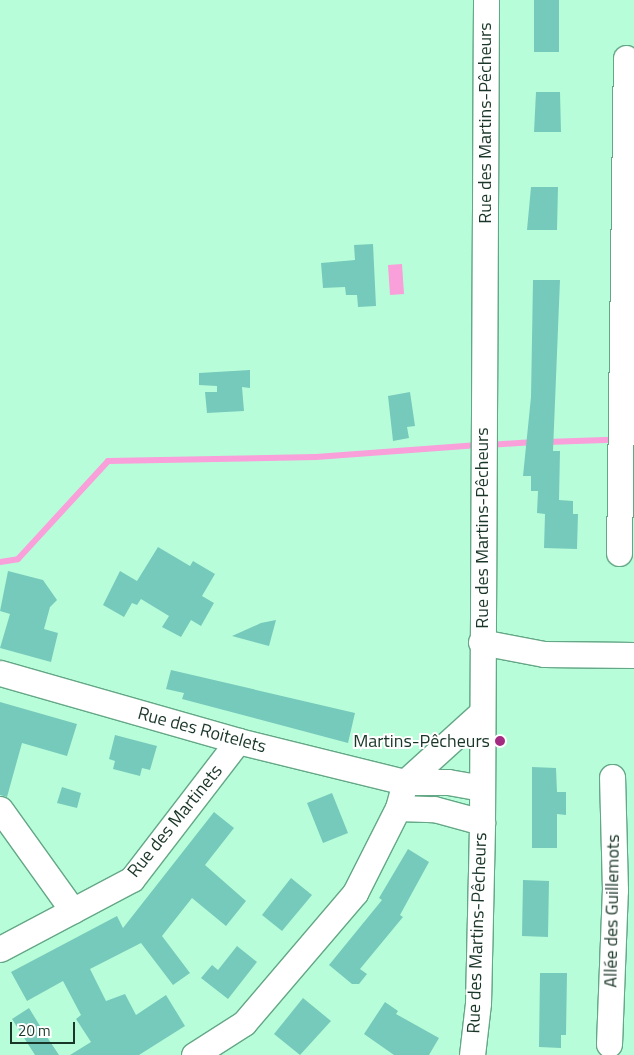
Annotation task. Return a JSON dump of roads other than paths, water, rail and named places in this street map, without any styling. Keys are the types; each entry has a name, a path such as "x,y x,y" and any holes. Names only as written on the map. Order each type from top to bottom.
{"street":[{"name":"Rue des Martins-Pêcheurs","path":"472,1055 478,1003 482,822 481,642 486,0"},
{"path":"619,553 628,197 626,58"},
{"path":"481,642 544,654 634,655"},
{"name":"Rue des Roitelets","path":"0,673 238,741 405,782 448,782 481,788"},
{"path":"194,1055 244,1023 355,893 398,808 405,782 481,713"},
{"name":"Rue des Martinets","path":"0,949 132,879 238,741"},
{"name":"Allée des Guillemots","path":"609,1044 624,890 612,777"},
{"path":"398,808 434,810 482,822"},
{"path":"0,809 73,911"}],"waterway":[{"path":"547,442 634,439"},
{"path":"489,445 534,442"},
{"path":"0,562 18,559 108,461 316,457 479,445"}],"place":[{"name":"Martins-Pêcheurs","path":"500,741"}]}
